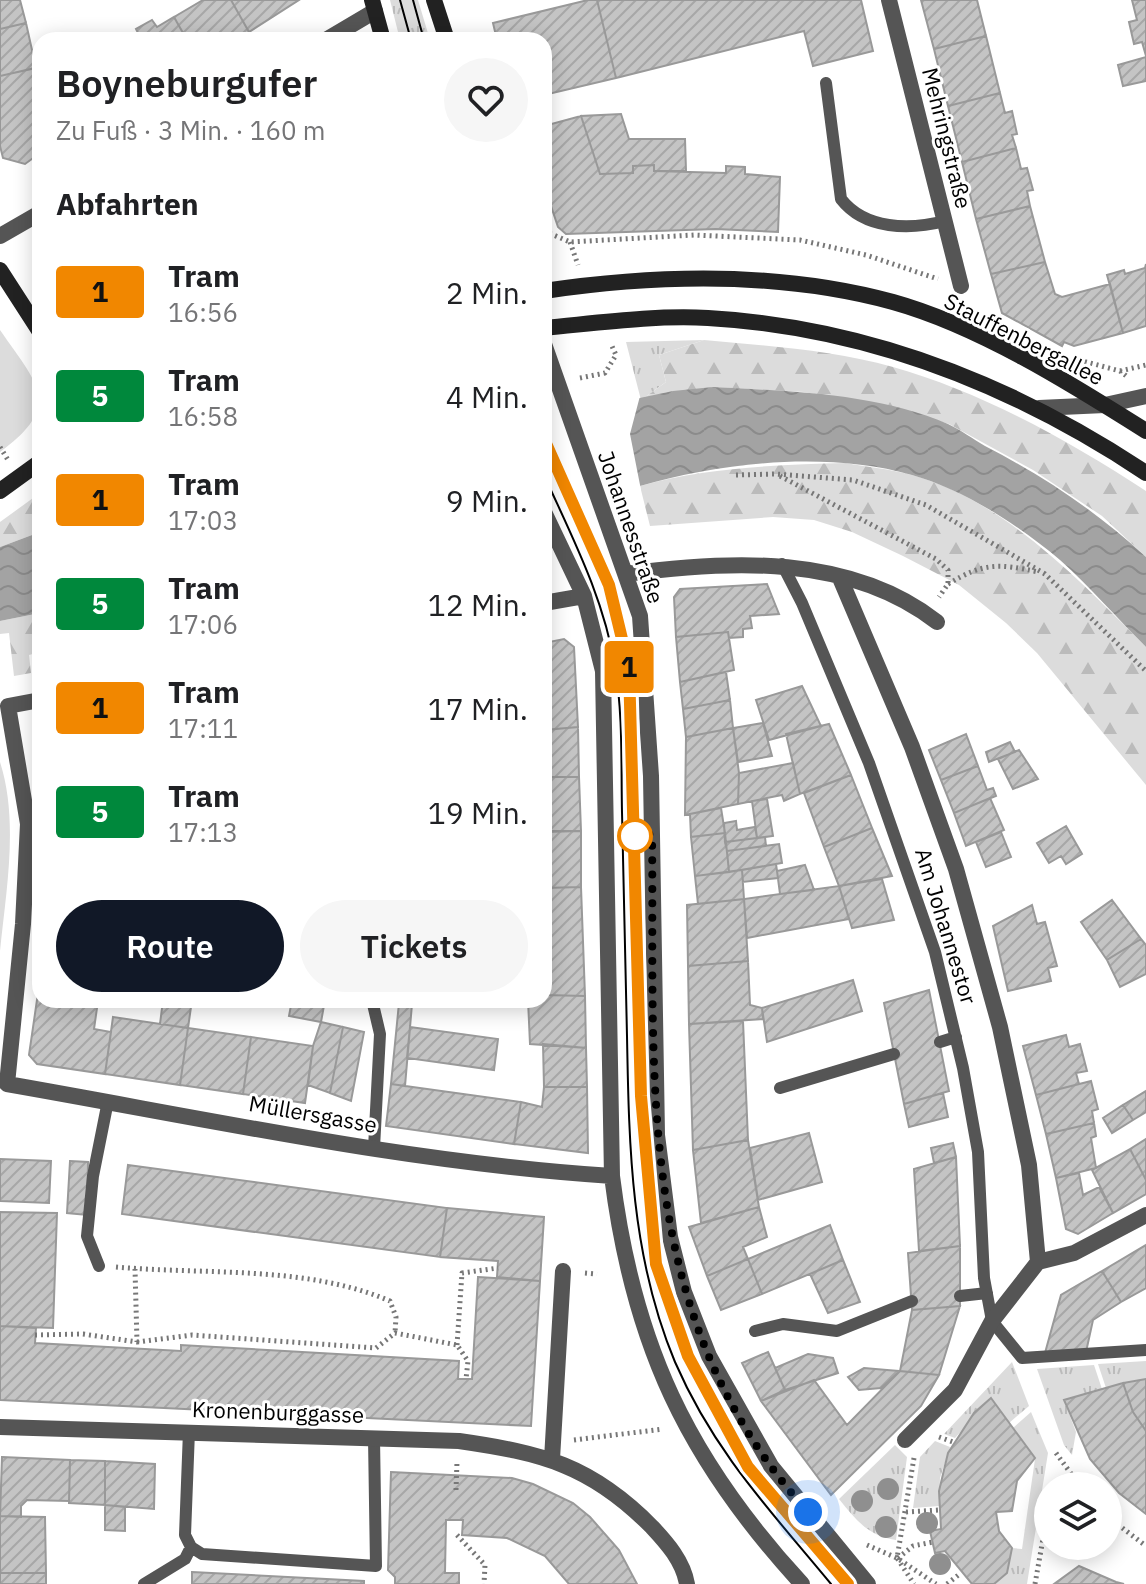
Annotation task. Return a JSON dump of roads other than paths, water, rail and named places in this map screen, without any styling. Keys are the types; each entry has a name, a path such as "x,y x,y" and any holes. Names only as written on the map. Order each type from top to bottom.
{"main road":[{"path":"434,0 444,32"},
{"path":"373,6 381,32"},
{"path":"0,270 32,320"},
{"name":"Stauffenbergallee","path":"552,290 677,278 747,279 827,288 894,303 947,322 1105,405 1146,431"},
{"path":"552,327 708,318 781,327 886,347 1039,408 1146,473"},
{"path":"0,491 32,468"}],"street":[{"name":"Mehringstraße","path":"889,0 961,286"},
{"path":"337,32 373,6"},
{"path":"0,236 32,218"},
{"name":"Johannesstraße","path":"552,366 640,616 648,703 657,1135 670,1237 684,1292 709,1356 771,1466 868,1584"},
{"path":"1039,408 1105,405 1146,396"},
{"path":"552,528 584,596 599,650 605,692 612,1176 621,1244 639,1313 661,1376 685,1427 734,1505 802,1584"},
{"path":"626,574 744,563 782,564 875,587 932,618"},
{"name":"Am Johannestor","path":"840,578 912,747 956,869 1000,1027 1029,1165 1038,1262"},
{"path":"552,602 584,596"},
{"path":"4,1086 23,924 28,824 8,706 32,702"},
{"name":"Müllersgasse","path":"4,1086 374,1148 501,1166 612,1176"},
{"path":"905,1440 955,1390 992,1321 1038,1262 1074,1253 1146,1215"},
{"path":"552,1459 563,1271"},
{"name":"Kronenburggasse","path":"0,1427 459,1441 523,1450 552,1459 602,1482 670,1545 687,1584"}],"lane":[{"path":"826,83 841,199 851,212 890,226 926,226 945,221"},
{"name":"Am Johannestor","path":"782,564 802,603 869,763 935,952 956,1037 978,1152 987,1293 992,1321 1022,1358 1146,1350"},
{"path":"374,1008 380,1034 374,1148"},
{"path":"940,1042 956,1037"},
{"path":"780,1088 894,1054"},
{"path":"99,1266 87,1236 93,1176 108,1101"},
{"path":"960,1296 987,1293"},
{"path":"755,1331 783,1324 837,1331 912,1301"},
{"path":"189,1431 185,1535 191,1547 202,1554 376,1566 374,1438"},
{"path":"144,1584 185,1559 191,1547"}],"water":[{"path":"713,387 832,395 892,406 948,424 1069,496 1146,557 1146,647 1044,547 990,510 931,481 845,463 776,462 706,471 640,486 552,424 552,416 673,391"},
{"path":"32,535 32,615 0,621 0,547"}],"tram line":[{"path":"400,0 409,32"},
{"path":"413,0 422,32"},
{"path":"552,457 609,585 629,668 641,1096 656,1264 688,1356 748,1467 848,1584"},
{"name":"1","path":"552,457 609,585 625,641 629,668 641,1096 648,1205 656,1264 688,1356 711,1404 748,1467 848,1584"},
{"path":"552,492 595,592 610,641 618,685 631,1161 649,1283 675,1362 707,1424 765,1505 831,1584"}]}
